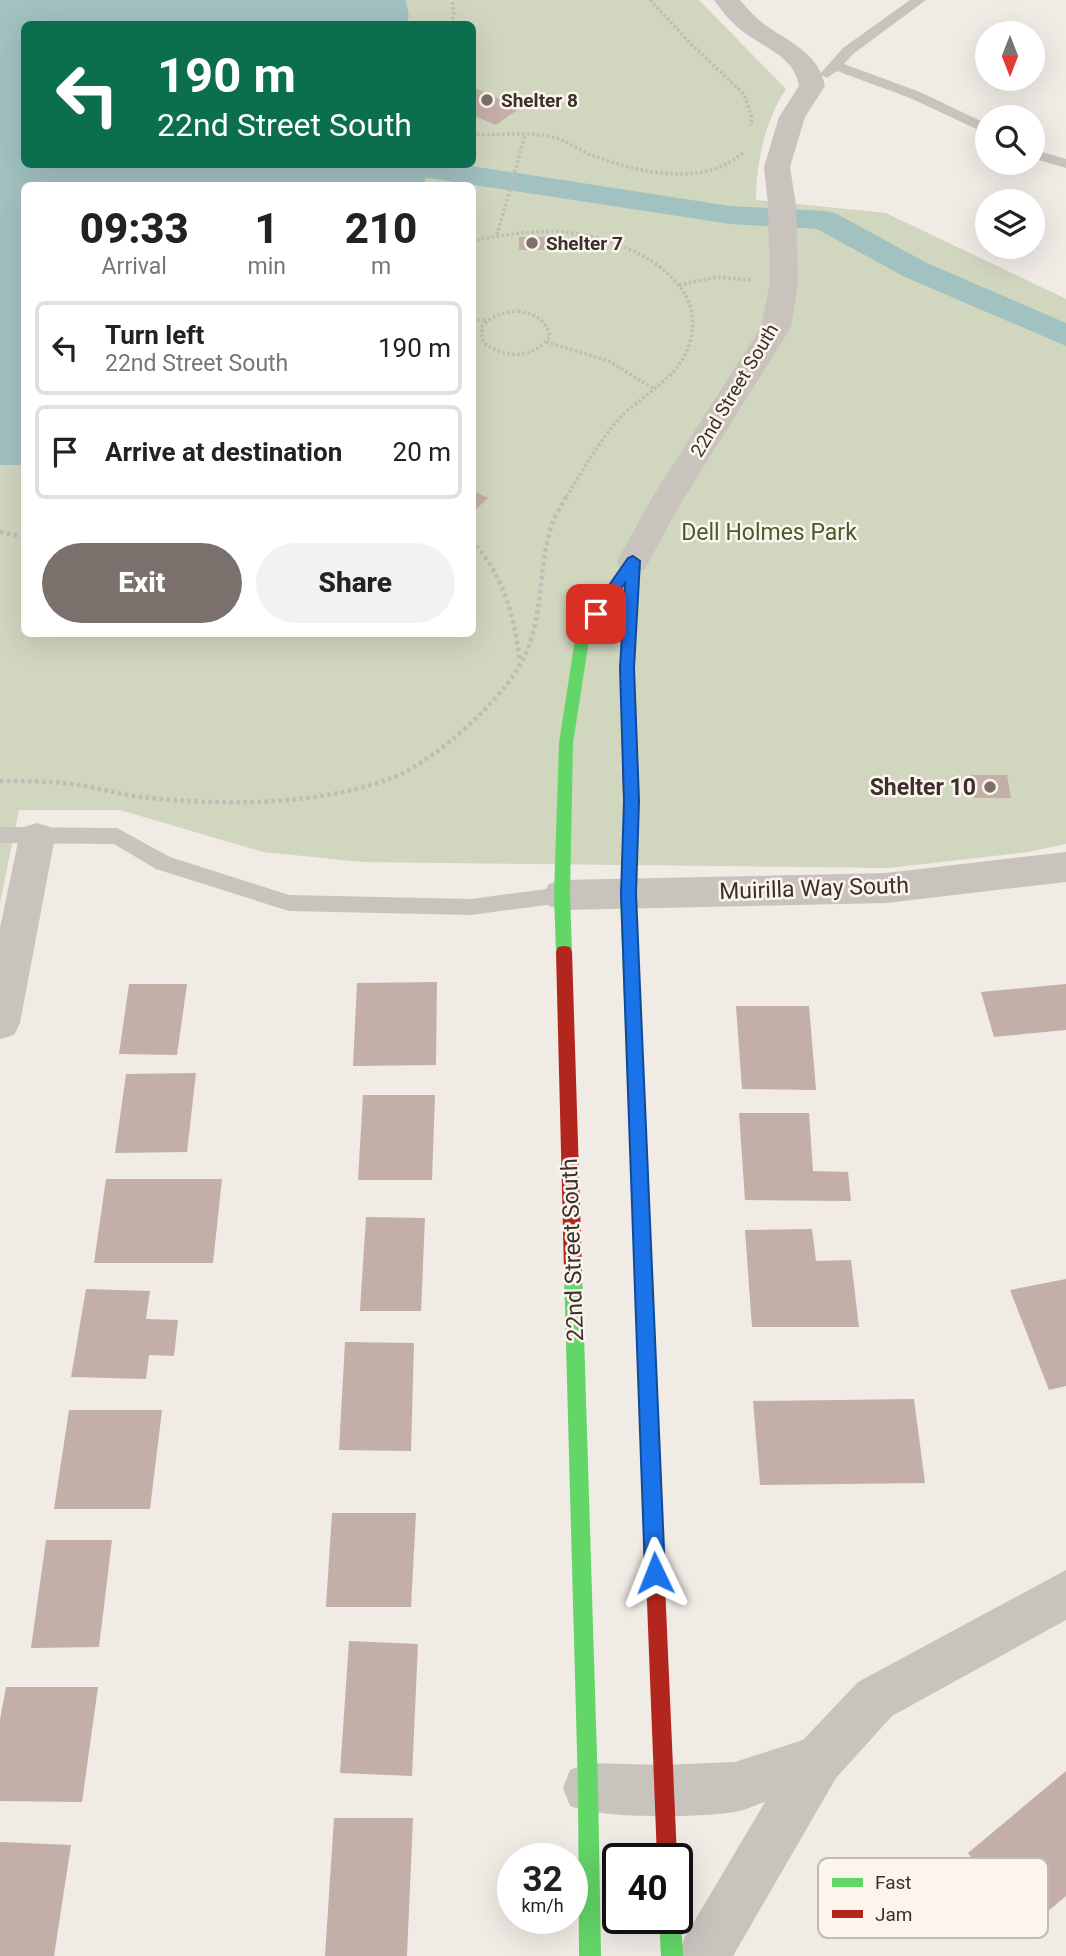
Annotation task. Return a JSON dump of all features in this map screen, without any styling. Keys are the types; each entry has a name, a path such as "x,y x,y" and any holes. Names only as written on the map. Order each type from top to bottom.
{"street":[{"path":"726,0 752,26 787,48 810,74 811,86"},
{"name":"22nd Street South","path":"590,1956 588,1788 562,895 566,743 583,633 633,561 664,504 776,327 784,283 777,167 792,117 811,86"},
{"name":"22nd Street South","path":"633,561 627,668 632,801 628,894 666,1843"},
{"path":"0,1023 37,836"},
{"name":"Muirilla Way South","path":"562,895 886,888 1066,867"},
{"path":"704,1956 818,1760 875,1699 1066,1594"},
{"path":"588,1788 664,1790 735,1787 818,1760"},
{"path":"671,1934 672,1956"}],"lane":[{"path":"811,86 836,66 848,51 919,0"},
{"path":"836,66 895,87 975,124"},
{"path":"1045,157 1066,163"},
{"path":"0,835 117,835 163,863 289,903 471,907 562,895"}],"path":[{"path":"452,0 454,13 452,21"},
{"path":"650,0 690,43 744,94 752,118 750,136"},
{"path":"476,134 556,137 589,154 611,161 700,174 718,172 733,165 747,145"},
{"path":"497,236 525,135"},
{"path":"0,781 80,785 140,796 269,800 389,780 442,747 483,715 513,680 536,627 551,527 583,467 628,409 654,389 679,364 689,347 693,330 688,299 679,285 660,267 640,254 593,236 540,231 476,240"},
{"path":"679,285 716,277 784,283"},
{"path":"476,319 486,320 506,312 529,313 545,322 550,336 547,342 532,352 521,355 499,353 483,342 480,335 486,320"},
{"path":"547,342 609,361 654,389"},
{"path":"0,532 21,536"},
{"path":"476,545 487,557 508,594 520,662"}],"green space":[{"name":"Dell Holmes Park","path":"406,0 699,0 786,89 772,114 763,142 756,200 886,213 975,256 975,259 982,259 1066,299 1066,844 1028,852 889,868 362,862 263,852 120,810 19,810 0,903 0,465 21,465 21,637 476,637 476,182 425,182 427,168 476,168 476,21 408,21"}],"water":[{"path":"0,0 406,0 408,21 21,21 21,168 427,168 425,182 21,182 21,465 0,465"}],"building":[{"name":"Shelter 8","path":"476,90 520,108 496,125 476,117"},
{"name":"Shelter 7","path":"519,237 545,237 545,250 519,250"},
{"path":"476,492 488,498 476,509"},
{"name":"Shelter 10","path":"969,775 1007,775 1011,798 974,798"},
{"path":"437,982 436,1065 353,1066 357,983"},
{"path":"129,984 187,984 177,1055 119,1054"},
{"path":"1066,984 1066,1030 994,1037 981,992"},
{"path":"736,1006 809,1006 816,1090 742,1089"},
{"path":"196,1073 187,1152 115,1153 126,1074"},
{"path":"363,1095 435,1095 432,1180 358,1180"},
{"path":"739,1113 809,1113 813,1171 848,1172 851,1201 745,1200"},
{"path":"106,1179 222,1179 213,1263 94,1263"},
{"path":"366,1217 425,1218 421,1311 360,1311"},
{"path":"812,1229 816,1261 851,1260 859,1327 752,1327 745,1230"},
{"path":"1066,1279 1066,1386 1049,1390 1010,1290"},
{"path":"86,1289 150,1291 146,1319 178,1320 174,1356 149,1355 146,1379 71,1377"},
{"path":"345,1342 414,1343 411,1451 339,1450"},
{"path":"914,1399 925,1483 760,1485 753,1401"},
{"path":"69,1410 162,1410 150,1509 54,1509"},
{"path":"332,1513 416,1513 411,1607 326,1607"},
{"path":"46,1540 112,1540 99,1647 31,1648"},
{"path":"349,1641 418,1644 412,1776 340,1773"},
{"path":"6,1687 98,1687 82,1802 0,1801 0,1720"},
{"path":"1066,1771 1066,1896 1048,1911 1048,1858 972,1858 968,1853"},
{"path":"334,1818 413,1818 407,1956 325,1956"},
{"path":"0,1842 71,1845 54,1956 0,1956"}],"waterway":[{"path":"422,168 730,215 824,220 916,270 1066,335"}],"traffic: fast":[{"path":"564,952 562,895 566,743 583,633 633,561"},
{"path":"631,836 628,894 650,1448"},
{"path":"573,1270 588,1788 590,1956"},
{"path":"671,1934 672,1956"}],"traffic: jam":[{"path":"631,836 627,668 633,561"},
{"path":"564,952 573,1270"},
{"path":"650,1448 666,1843"}],"place":[{"name":"Shelter 8","path":"487,100"},
{"name":"Shelter 7","path":"532,243"},
{"name":"Shelter 10","path":"990,787"}],"route":[{"path":"596,614 633,561 627,668 632,801 628,894 655,1573"}]}
